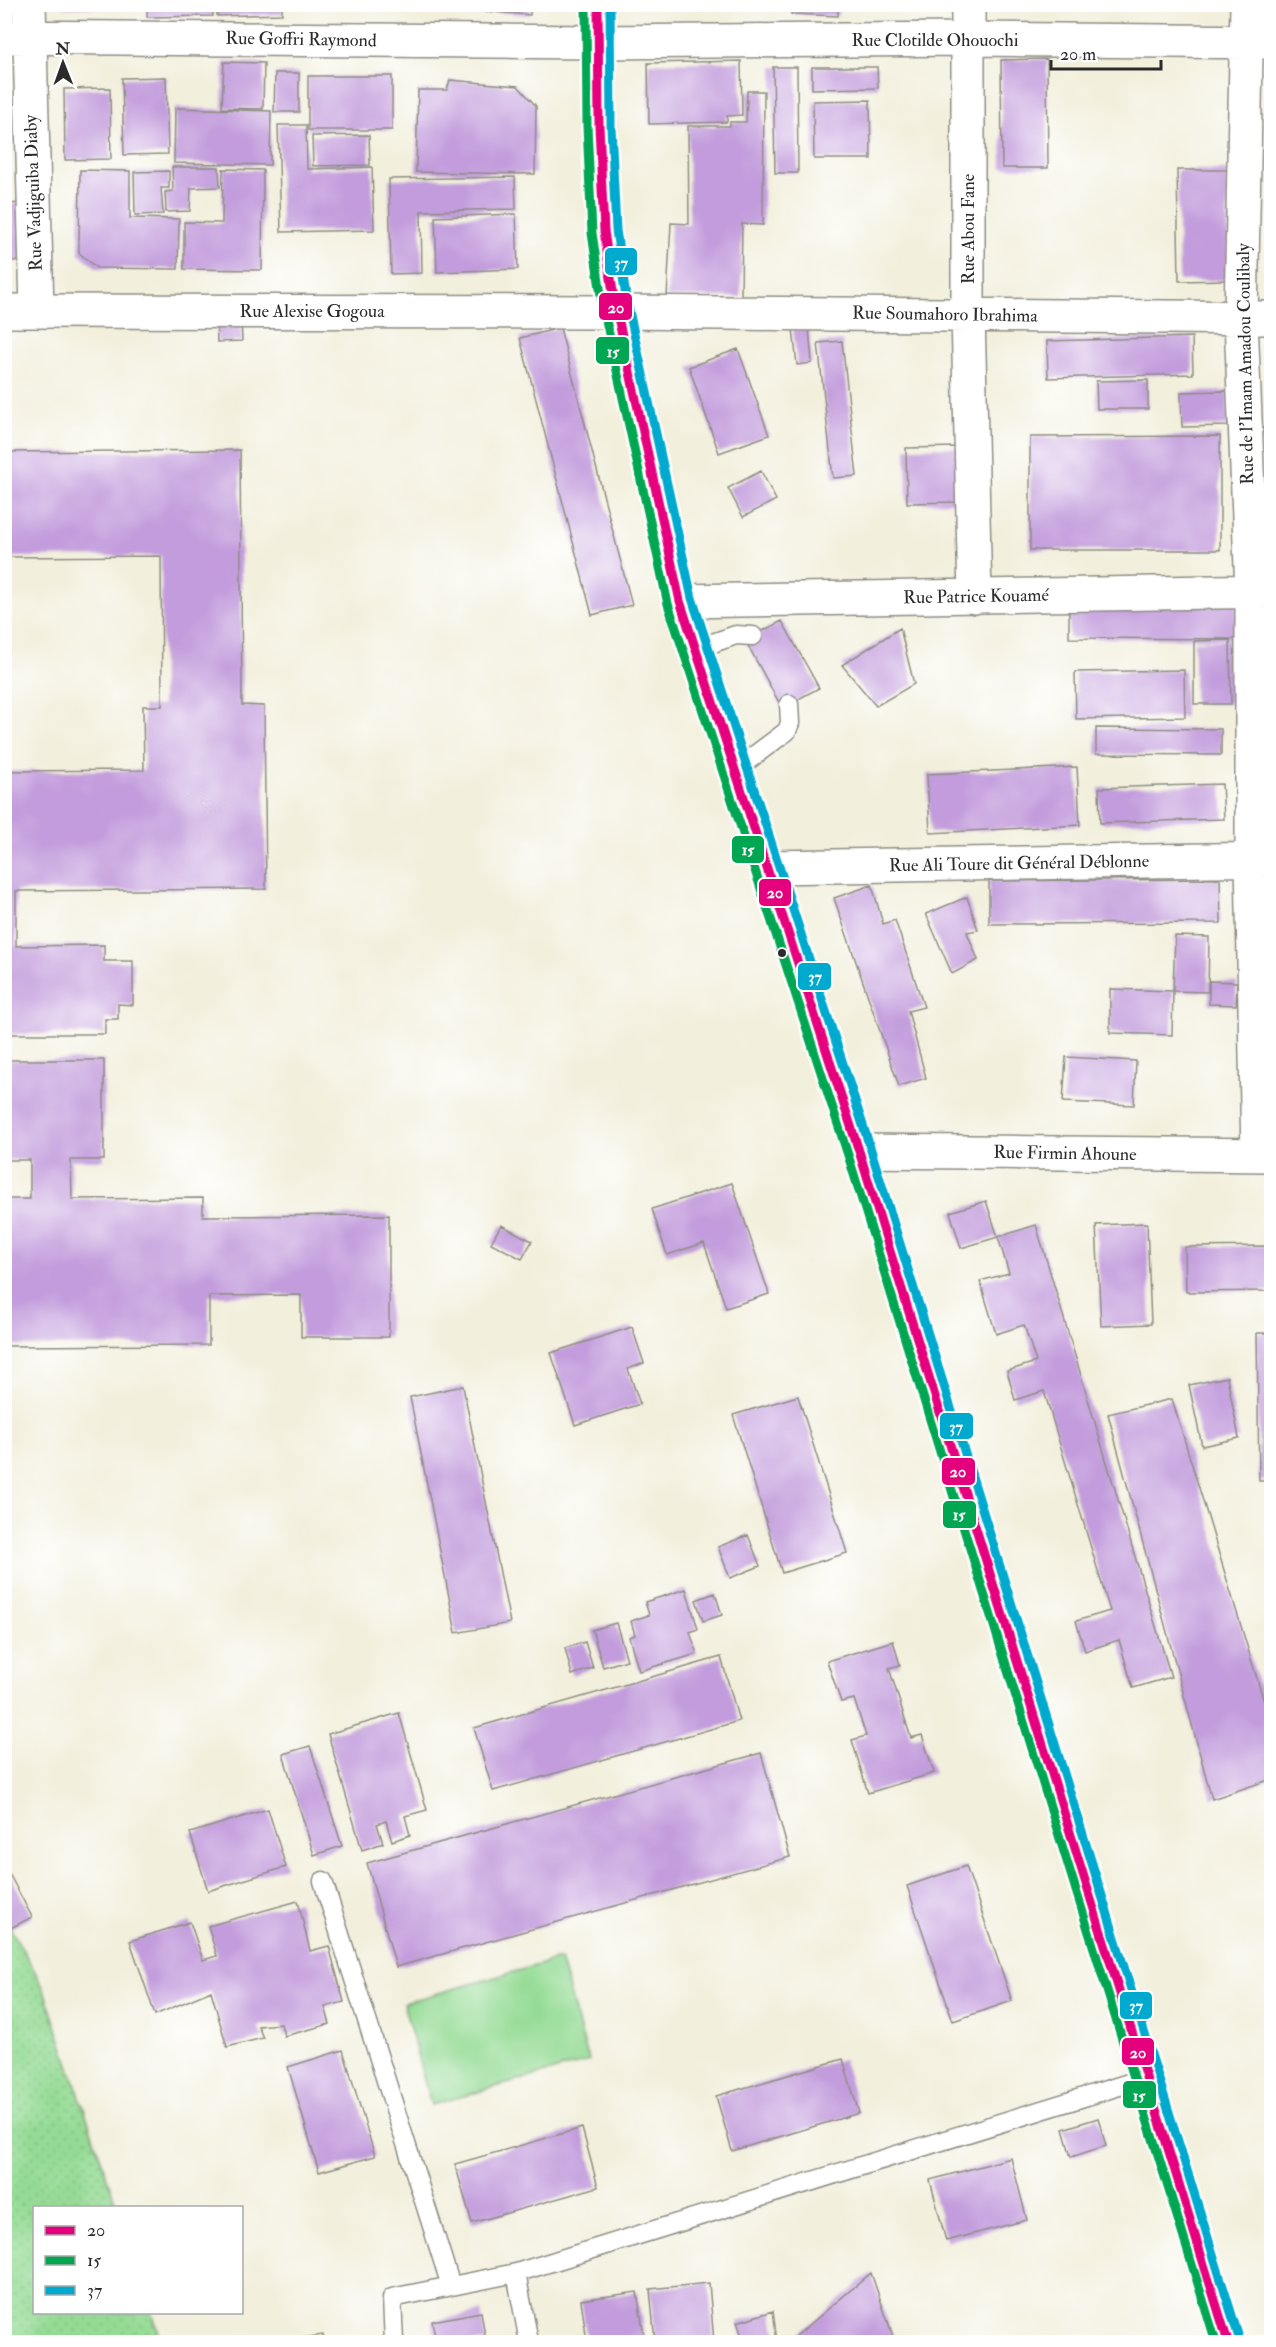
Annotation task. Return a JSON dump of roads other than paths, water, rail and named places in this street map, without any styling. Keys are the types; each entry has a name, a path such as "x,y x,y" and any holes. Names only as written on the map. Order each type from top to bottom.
{"main road":[{"path":"598,4 604,231 614,299 619,312 680,601 860,1151 1228,2343"}],"street":[{"name":"Rue Vadjiguiba Diaby","path":"29,4 17,37 37,310"},
{"name":"Rue Abou Fane","path":"968,4 968,314 975,597"},
{"name":"Rue de l'Imam Amadou Coulibaly","path":"1247,4 1259,42 1256,319 1262,591 1265,1155"},
{"name":"Rue Goffri Raymond","path":"17,37 598,42"},
{"name":"Rue Clotilde Ohouochi","path":"598,42 968,39 1259,42"},
{"name":"Rue Alexise Gogoua","path":"4,311 619,312"},
{"name":"Rue Soumahoro Ibrahima","path":"619,312 968,314 1256,319"},
{"name":"Rue Patrice Kouamé","path":"680,601 1262,591"},
{"name":"Rue Ali Toure dit Général Déblonne","path":"767,867 1262,859"},
{"name":"Rue Firmin Ahoune","path":"860,1151 1265,1155"}],"lane":[{"path":"695,649 736,635 753,636"},
{"path":"735,770 787,731 790,723 789,704"},
{"path":"323,1881 451,2286"},
{"path":"394,2343 392,2298 516,2272 1145,2078"},
{"path":"516,2272 528,2343"}]}
